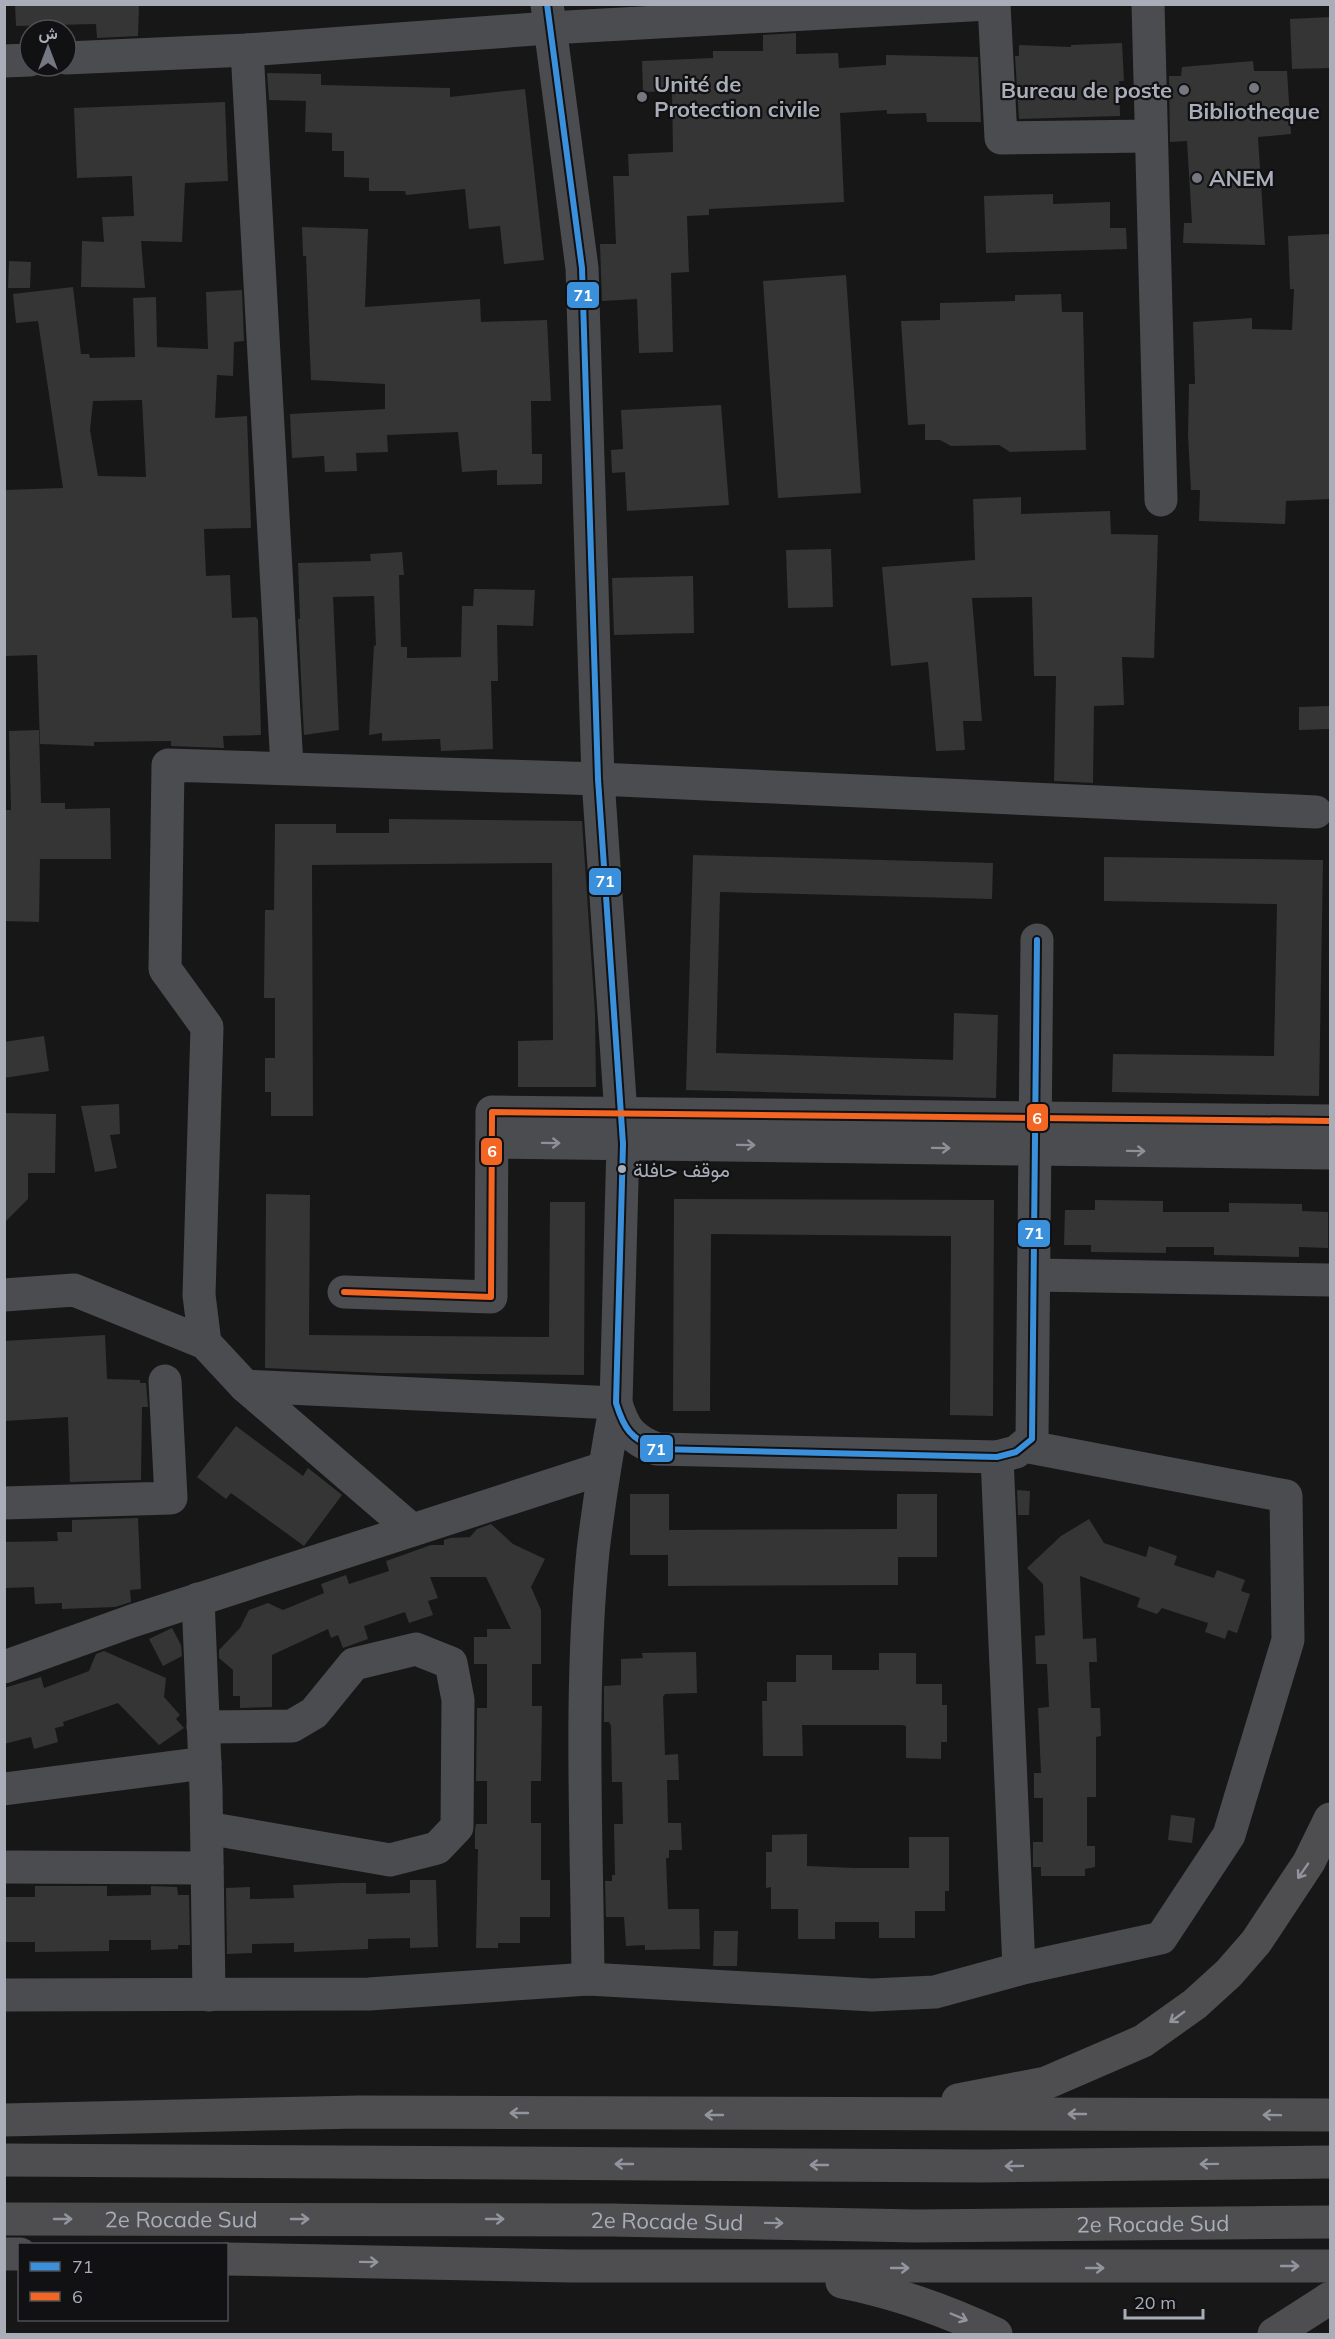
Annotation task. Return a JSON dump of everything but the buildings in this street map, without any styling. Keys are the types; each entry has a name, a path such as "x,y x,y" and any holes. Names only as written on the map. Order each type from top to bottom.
{"highway":[{"path":"756,2115 919,2108 1046,2082 1143,2041 1195,2004 1229,1973 1256,1941 1309,1862 1330,1819"},
{"path":"4,2120 358,2112 1330,2115"},
{"path":"4,2160 971,2166 1330,2162"},
{"name":"2e Rocade Sud","path":"4,2219 611,2220 917,2226 1330,2222"},
{"path":"228,2259 571,2266 1330,2266"},
{"path":"571,2266 840,2282 892,2292 959,2316 996,2334"},
{"path":"1274,2334 1330,2298"}],"street":[{"path":"78,57 247,50 548,16 988,4"},
{"path":"994,4 1001,138 1150,136"},
{"path":"1148,4 1161,500"},
{"path":"548,16 582,268 598,779 622,1128 616,1403 604,1468 593,1553 586,1683 588,1980"},
{"path":"247,50 287,767"},
{"path":"206,1343 199,1294 207,1027 165,969 168,765 287,767 598,779 1316,812"},
{"path":"1011,1451 1032,1440 1037,940"},
{"path":"344,1292 492,1297 492,1127 1034,1133 1330,1121"},
{"path":"1034,1133 1330,1153"},
{"path":"1034,1275 1330,1280"},
{"path":"4,1295 74,1290 206,1343 245,1386 412,1530"},
{"path":"4,1503 171,1498 165,1381"},
{"path":"245,1386 616,1403"},
{"path":"4,1995 369,1994 588,1980 872,1995 935,1992 1019,1970 1161,1938 1229,1834 1288,1640 1286,1496 1011,1451 657,1449 641,1443 623,1426 616,1403"},
{"path":"1011,1451 1019,1970"},
{"path":"4,1667 198,1599 604,1468"},
{"path":"198,1599 207,1828 209,1995"},
{"path":"203,1727 292,1726 314,1713 354,1664 416,1649 451,1663 458,1700 457,1827 437,1848 390,1860 207,1828"},
{"path":"4,1790 205,1762"},
{"path":"4,1867 207,1868"}],"transit line":[{"name":"71","path":"547,4 582,268 598,779 623,1144 616,1403 622,1420 635,1437 657,1449 997,1457 1016,1452 1032,1439 1037,940"},
{"name":"6","path":"344,1292 491,1297 492,1112 1330,1121"}],"place":[{"name":"Bibliotheque","path":"1254,88"},
{"name":"Bureau de poste","path":"1184,90"},
{"name":"Unité de Protection civile","path":"642,97"},
{"name":"ANEM","path":"1197,178"},
{"name":"موقف حافلة","path":"622,1169"}]}
